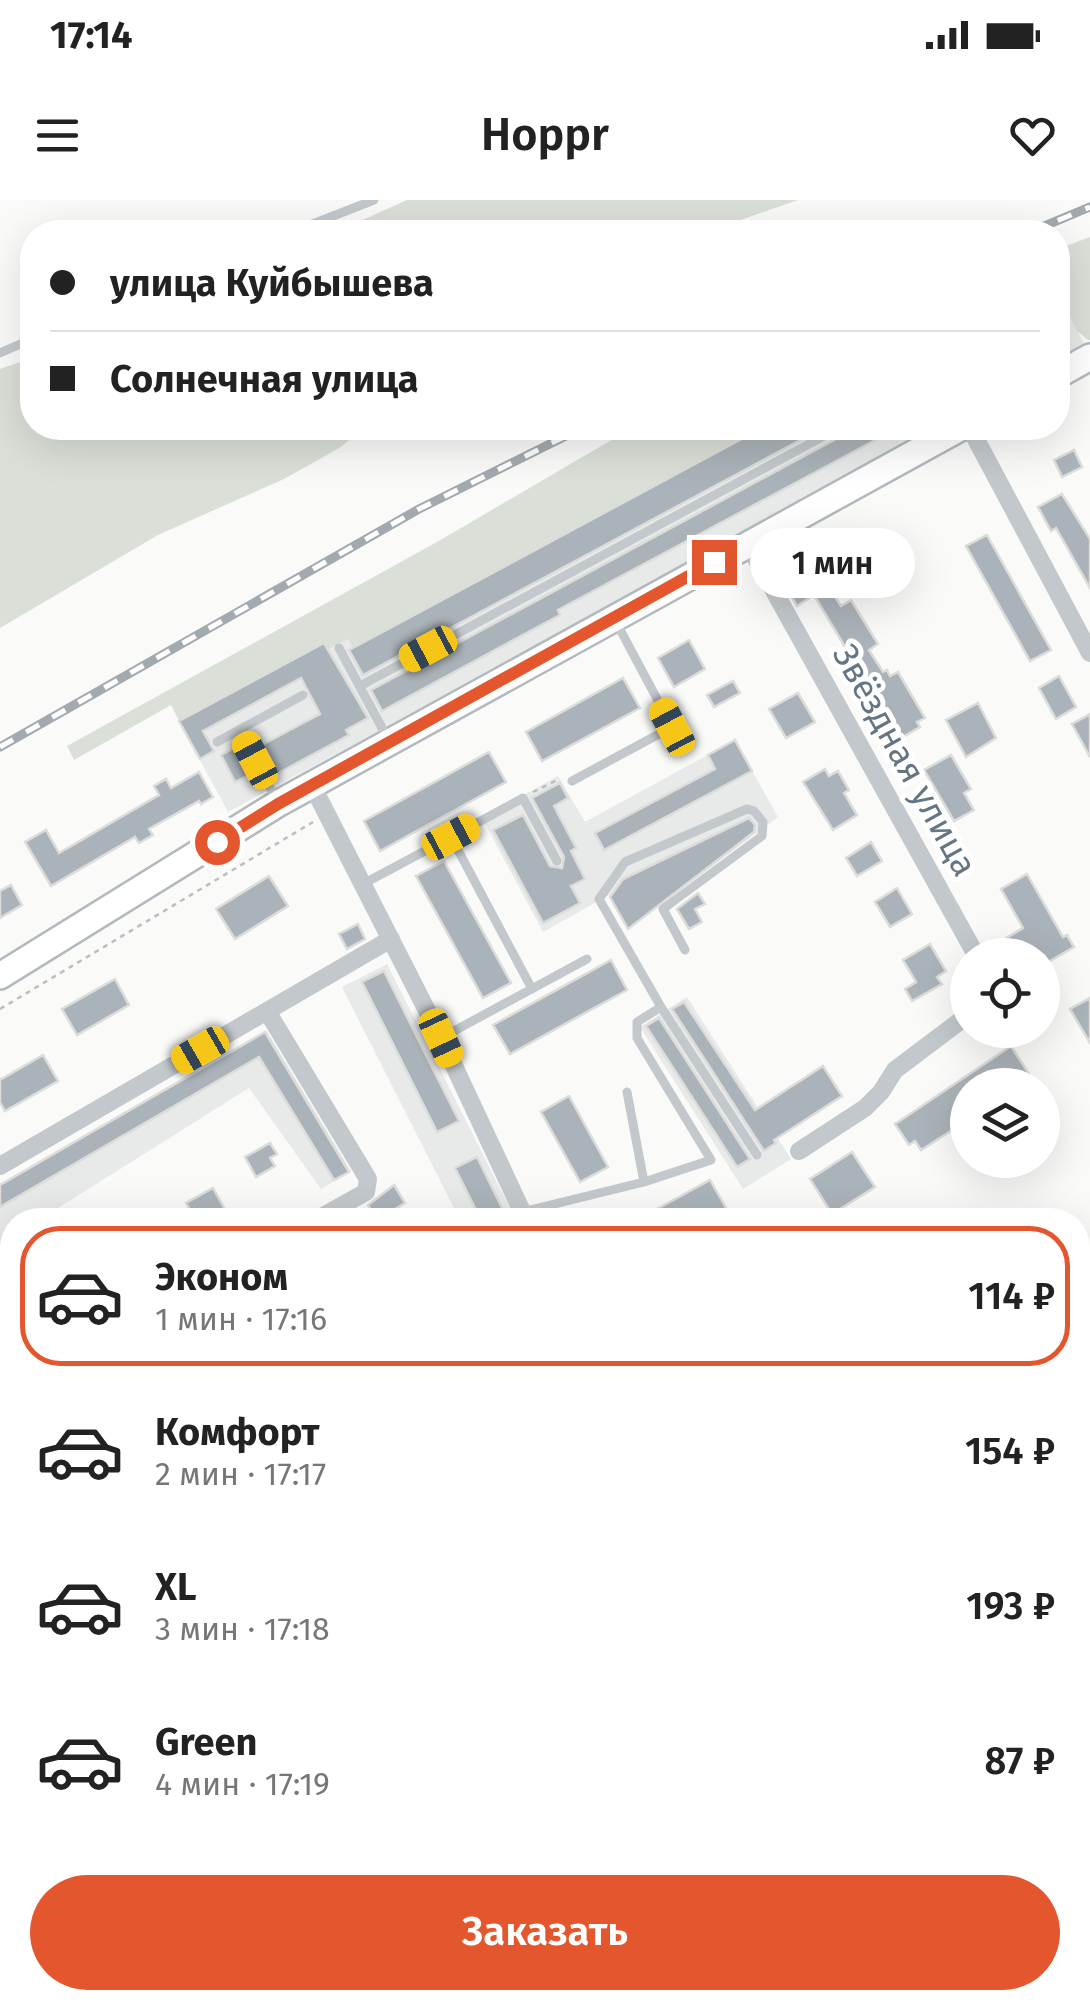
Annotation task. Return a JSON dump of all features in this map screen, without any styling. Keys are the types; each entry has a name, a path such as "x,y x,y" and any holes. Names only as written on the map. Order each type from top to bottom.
{"street":[{"path":"0,976 278,804 938,440"},
{"path":"976,440 1090,653"},
{"name":"Звёздная улица","path":"748,544 967,938"},
{"path":"312,785 441,1038 520,1208"},
{"path":"0,1166 391,938"},
{"path":"267,1011 368,1178 366,1192 337,1208"},
{"path":"799,1151 865,1108 895,1070 950,1029"}],"lane":[{"path":"323,220 374,200"},
{"path":"360,686 817,440"},
{"path":"572,781 672,727 614,618"},
{"path":"340,648 390,743"},
{"path":"217,742 304,696"},
{"path":"239,730 278,804"},
{"path":"363,884 523,798 557,861"},
{"path":"685,950 663,909 762,836 763,822 754,811 747,809 625,862 599,899 661,1007 757,1156"},
{"path":"451,837 532,989"},
{"path":"441,1038 588,959"},
{"path":"552,1208 711,1160 637,1038 637,1022 661,1007"},
{"path":"627,1092 644,1182"}],"path":[{"path":"523,798 563,777 572,781"},
{"path":"0,1008 327,813"}],"shaded area":[{"path":"407,200 798,200 740,220 363,220"},
{"path":"1090,237 1090,340 1077,331 1070,317 1070,244"},
{"path":"1070,317 1087,349 1070,358"},
{"path":"20,362 20,440 349,440 284,479 158,535 0,628 0,369"},
{"path":"611,440 740,440 353,648 348,639 328,649 324,643 179,721 171,705 74,760 67,746 437,542"},
{"path":"740,440 920,440 228,812 179,721 324,643 348,638 354,647"},
{"path":"735,740 778,817 628,929 609,895 543,932 482,818 558,776 585,822"},
{"path":"387,964 510,1208 454,1208 342,987"},
{"path":"687,997 791,1159 743,1189 640,1027"},
{"path":"267,1031 351,1171 321,1189 249,1088 58,1208 0,1208 0,1185"}],"building":[{"path":"740,440 801,440 363,675 349,650"},
{"path":"834,440 876,440 558,610 560,615 382,711 371,690"},
{"path":"1074,450 1082,467 1062,477 1054,460"},
{"path":"1062,494 1090,539 1090,588 1056,528 1051,531 1038,507"},
{"path":"987,535 1051,650 1030,661 966,546"},
{"path":"861,542 871,557 827,584 841,606 851,600 878,644 869,650 883,672 887,670 890,676 898,672 925,718 917,722 920,727 901,738 814,595 797,606 785,585"},
{"path":"689,640 705,669 674,687 658,658"},
{"path":"324,643 368,718 346,730 349,735 273,776 258,747 320,714 301,678 203,731 214,751 200,759 179,721"},
{"path":"1059,676 1076,707 1056,719 1039,688"},
{"path":"623,678 640,708 542,761 526,732"},
{"path":"733,681 740,693 714,707 707,695"},
{"path":"798,693 815,722 786,738 769,709"},
{"path":"978,703 996,738 966,757 946,720"},
{"path":"1090,714 1090,757 1072,724"},
{"path":"735,740 752,771 604,850 595,833 715,769 708,755"},
{"path":"238,746 253,773 235,782 221,755"},
{"path":"489,752 506,782 380,851 364,821"},
{"path":"951,755 971,789 964,793 974,810 954,821 924,770"},
{"path":"825,769 829,776 838,771 849,790 844,793 857,815 833,830 803,782"},
{"path":"199,772 213,797 149,829 153,835 139,843 135,837 51,886 25,842 46,830 59,853 159,795 154,786 166,779 171,788"},
{"path":"560,783 568,798 554,806 576,848 571,851 585,879 571,886 580,903 543,923 493,830 523,815 550,866 562,868 564,857 532,798"},
{"path":"749,818 755,825 754,832 628,929 610,897 623,879"},
{"path":"871,842 882,861 857,876 846,858"},
{"path":"444,861 511,983 483,998 416,876"},
{"path":"1027,874 1063,937 1067,935 1074,947 1060,955 1060,938 1007,938 1023,928 1001,889"},
{"path":"269,876 288,906 235,939 216,909"},
{"path":"11,885 22,905 0,918 0,891"},
{"path":"897,888 912,914 890,927 875,902"},
{"path":"698,893 705,904 695,909 702,922 689,929 677,909"},
{"path":"358,924 365,939 347,949 339,934"},
{"path":"930,944 946,971 937,977 942,984 912,1001 905,989 916,982 903,960"},
{"path":"611,960 627,990 510,1054 493,1025"},
{"path":"384,971 459,1121 437,1132 362,982"},
{"path":"115,979 129,1005 77,1035 62,1009"},
{"path":"1090,998 1090,1043 1070,1009"},
{"path":"684,1002 755,1110 823,1066 842,1096 774,1140 776,1143 764,1151 672,1009"},
{"path":"659,1018 750,1159 737,1167 646,1026"},
{"path":"265,1032 349,1172 334,1180 259,1057 0,1207 0,1185"},
{"path":"1012,1048 1025,1068 978,1068"},
{"path":"43,1055 58,1081 5,1111 0,1102 0,1080"},
{"path":"950,1087 950,1131 921,1150 915,1141 909,1145 895,1124"},
{"path":"569,1096 608,1167 580,1182 541,1112"},
{"path":"270,1143 277,1154 270,1158 275,1166 256,1177 245,1157"},
{"path":"852,1152 875,1187 842,1208 828,1208 810,1179"},
{"path":"477,1157 502,1208 475,1208 455,1168"},
{"path":"710,1180 726,1208 659,1208"},
{"path":"394,1185 405,1203 397,1208 368,1205"},
{"path":"213,1188 224,1208 189,1208 186,1203"}],"railway":[{"path":"1059,220 1090,207"},
{"path":"0,747 419,509 558,440"}],"route":[{"path":"217,842 278,804 714,562"}]}
